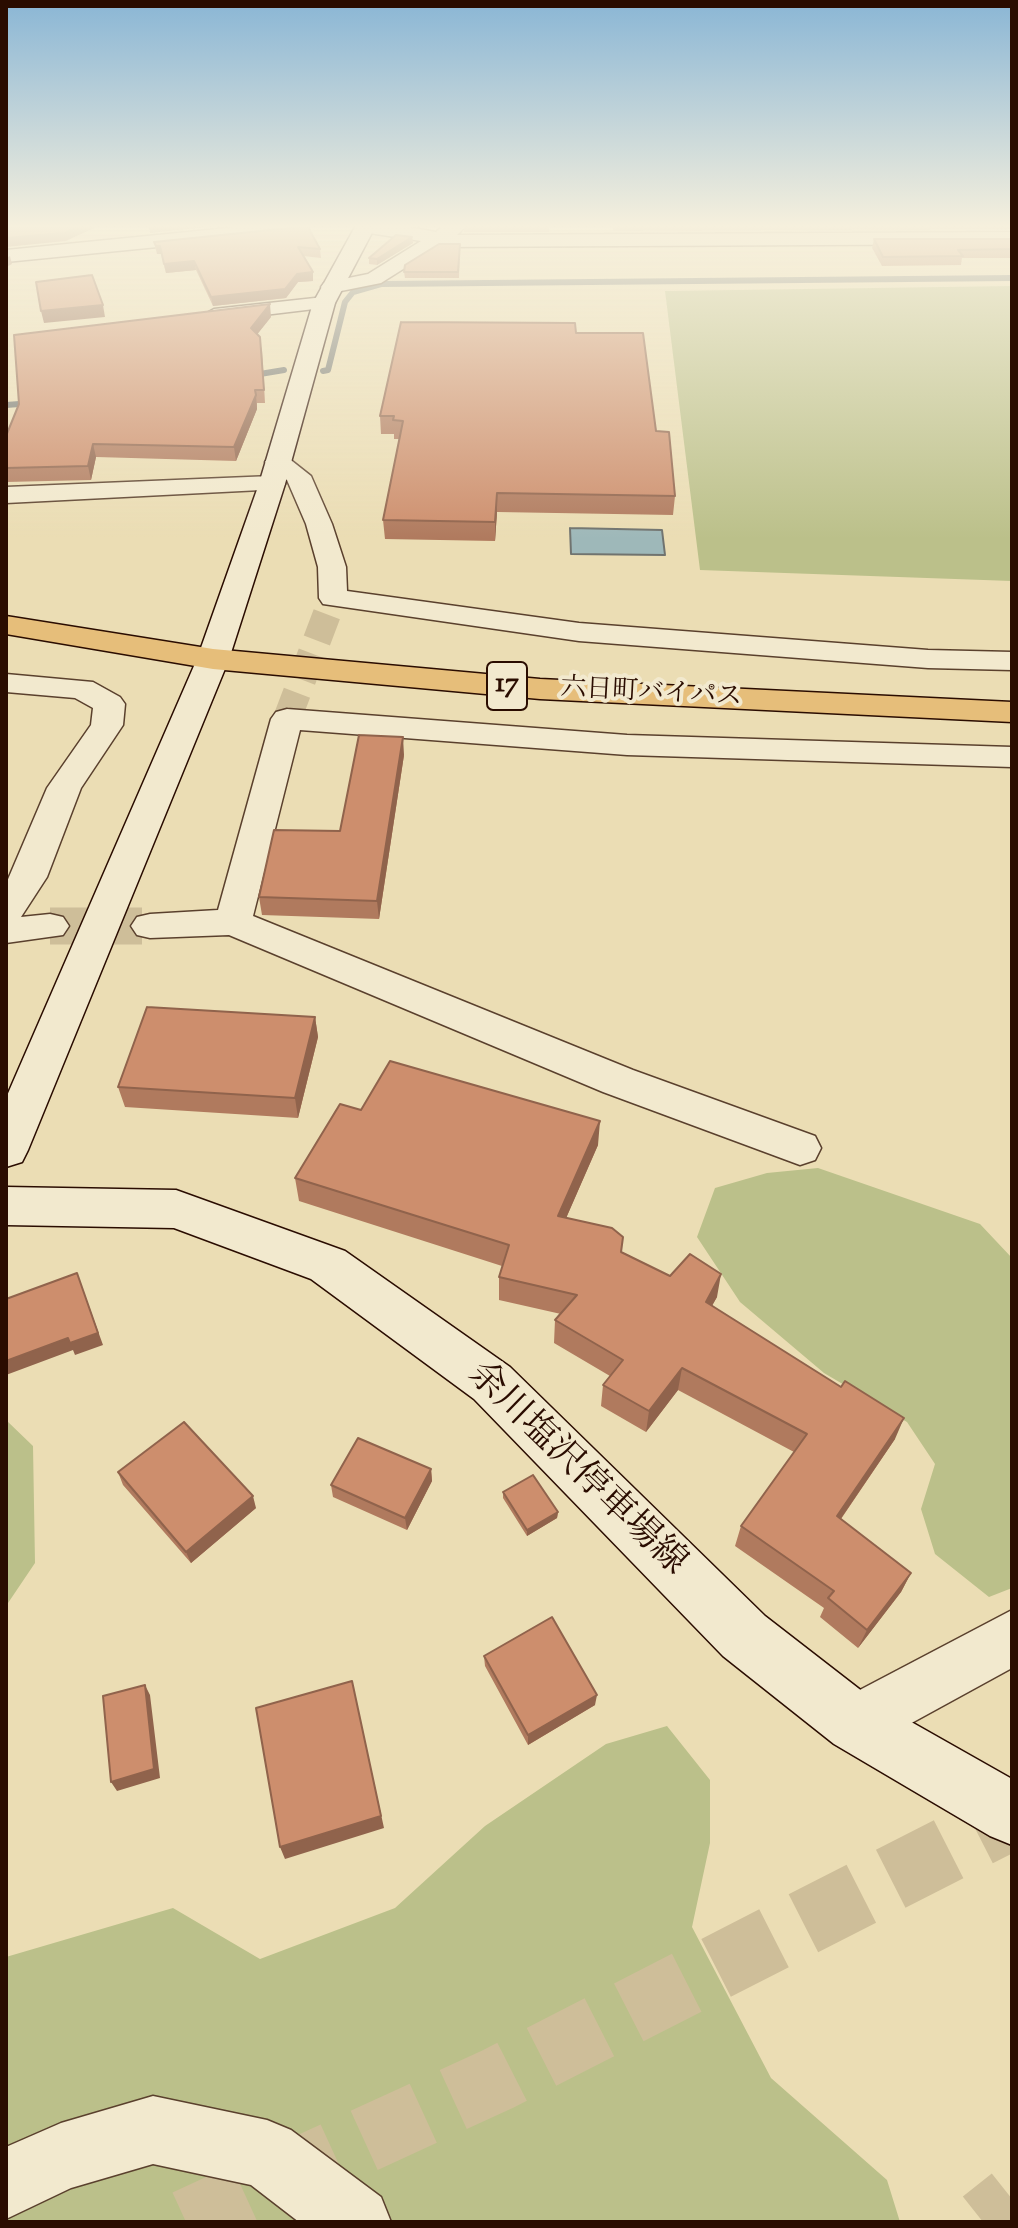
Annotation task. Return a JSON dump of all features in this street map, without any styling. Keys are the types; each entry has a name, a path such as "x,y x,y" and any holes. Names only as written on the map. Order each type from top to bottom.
{"highway":[{"name":"六日町バイパス","path":"6,625 213,659 556,690 1012,712"}],"street":[{"path":"6,1150 213,659 275,473 316,331"},
{"path":"6,495 275,473 298,476 319,524 332,567 333,598 579,632 928,659 1012,661"},
{"path":"6,683 82,689 109,704 107,725 64,788 29,877 6,912"},
{"path":"233,922 287,719 627,745 1012,757"},
{"path":"150,926 233,922 618,1081 800,1148"},
{"path":"6,931 50,926"},
{"name":"余川塩沢停車場線","path":"6,1206 176,1209 328,1265 492,1383 744,1636 855,1723 1012,1814"},
{"path":"855,1723 1012,1638"},
{"path":"6,2184 61,2157 153,2130 267,2154 356,2222"}],"green space":[{"path":"670,331 1012,331 1012,581 700,570"},
{"path":"818,1168 980,1224 1012,1258 1012,1588 989,1597 935,1554 921,1509 935,1464 907,1422 824,1373 740,1302 697,1237 715,1188 767,1173"},
{"path":"6,1420 33,1446 35,1563 6,1606"},
{"path":"667,1726 710,1780 710,1843 692,1927 771,2078 887,2180 900,2222 6,2222 6,1957 173,1908 260,1959 395,1908 485,1826 606,1744"}],"water":[{"path":"570,528 662,530 665,555 571,554"}],"building":[{"path":"47,331 254,331 260,337 264,390 255,390 256,395 234,447 93,444 88,466 6,468 6,436 19,404 14,335"},
{"path":"399,331 643,333 656,431 669,432 675,496 497,493 495,522 383,520 403,421 393,420 394,416 380,416"},
{"path":"359,735 403,737 377,901 259,897 274,830 340,831"},
{"path":"147,1007 315,1017 295,1098 118,1087"},
{"path":"390,1061 600,1121 558,1216 612,1228 623,1237 621,1252 670,1276 690,1254 721,1274 706,1302 841,1387 845,1381 904,1418 837,1516 911,1573 867,1630 828,1598 834,1591 741,1526 807,1434 682,1368 649,1411 603,1385 623,1360 555,1320 577,1295 499,1277 509,1245 295,1178 340,1104 361,1110"},
{"path":"77,1273 98,1333 70,1343 68,1338 6,1361 6,1299"},
{"path":"184,1422 253,1496 186,1552 118,1472"},
{"path":"358,1438 431,1469 405,1518 331,1485"},
{"path":"533,1475 558,1512 527,1530 503,1492"},
{"path":"552,1617 597,1695 528,1735 484,1656"},
{"path":"352,1681 381,1816 280,1847 256,1708"},
{"path":"145,1685 154,1769 111,1782 103,1696"}],"waterway":[{"path":"323,371 328,370 338,331"},
{"path":"248,376 284,370"},
{"path":"6,405 33,403"}],"tunnel":[{"path":"287,719 333,598"},
{"path":"50,926 150,926"},
{"path":"186,2222 498,2079 1012,1817"},
{"path":"983,2222 1012,2199"}]}
